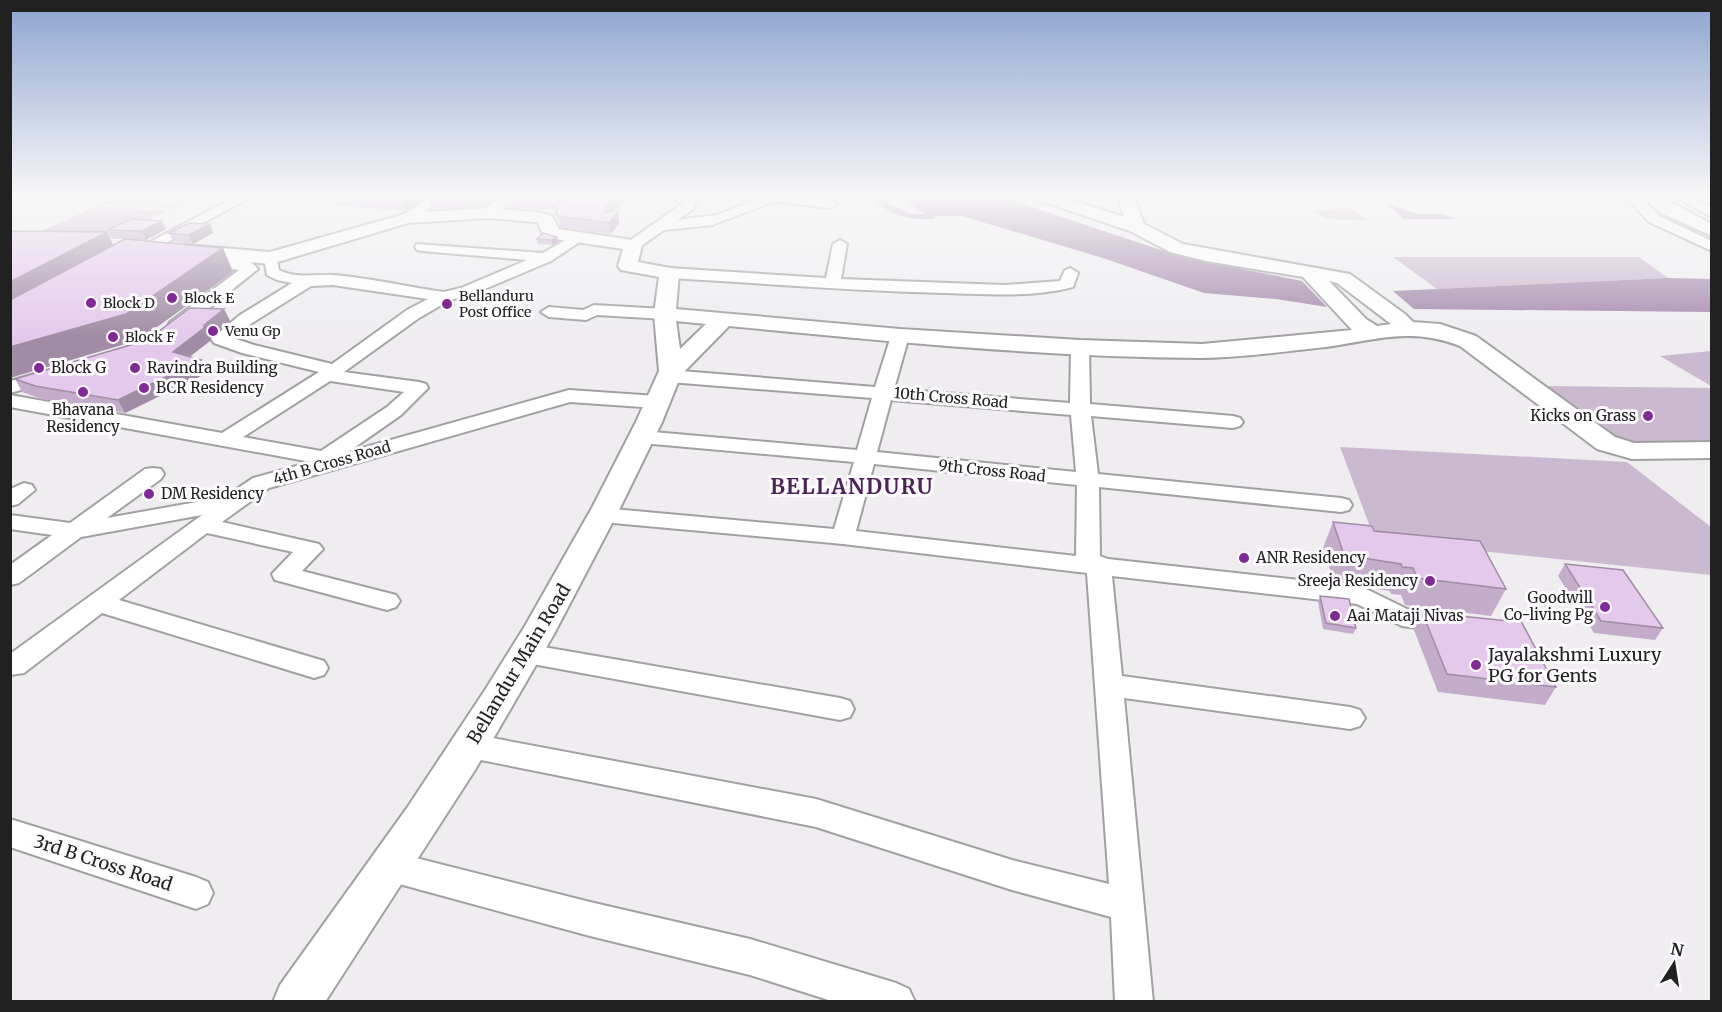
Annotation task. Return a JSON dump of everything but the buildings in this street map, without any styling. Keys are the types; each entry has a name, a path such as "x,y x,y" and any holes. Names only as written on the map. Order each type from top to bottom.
{"street":[{"path":"150,252 167,242"},
{"path":"150,252 272,258 322,242"},
{"path":"224,440 331,372 380,336 444,297 467,291 546,258 570,242"},
{"path":"616,242 633,245"},
{"path":"637,242 633,245 628,267 669,273 833,281 916,288 1005,290 1048,288 1067,284 1070,273"},
{"path":"1166,242 1177,248 1206,255 1313,276 1343,278 1356,285 1402,323"},
{"path":"833,281 840,244"},
{"path":"422,247 546,258"},
{"path":"150,252 247,266 250,269 163,336"},
{"path":"272,258 272,272 282,277 307,281 333,280 444,297"},
{"path":"666,383 664,314 669,273"},
{"path":"1313,276 1365,328"},
{"path":"10,401 312,455 325,462 394,411 420,388 331,372 220,339 246,319 307,281"},
{"path":"549,312 586,315 594,310 664,314 900,336 1080,348 1202,351 1326,340 1365,328 1402,323 1440,331 1468,342 1606,443 1632,451 1712,450"},
{"name":"Bellandur Main Road","path":"297,1002 392,867 471,746 558,601 642,436 666,383 688,353 723,320"},
{"path":"843,537 867,457 882,392 900,336"},
{"path":"1080,348 1080,408 1088,481 1093,564 1108,685 1128,905 1134,1002"},
{"path":"10,387 64,372"},
{"name":"10th Cross Road","path":"666,383 882,392 1233,422"},
{"name":"4th B Cross Road","path":"10,522 75,531 232,503 261,483 325,462 569,396 666,383"},
{"name":"9th Cross Road","path":"642,436 1341,506"},
{"path":"10,577 153,474"},
{"path":"10,488 24,490 10,499"},
{"path":"14,666 232,503"},
{"path":"602,515 843,537 1362,596 1402,618 1477,626"},
{"path":"202,525 311,549 285,574 387,601"},
{"path":"98,603 314,668"},
{"path":"526,654 840,709"},
{"path":"1108,685 1350,718"},
{"path":"471,746 816,813 1012,875 1128,905"},
{"name":"3rd B Cross Road","path":"10,833 196,893"},
{"path":"392,867 590,919 750,957 896,1002"}],"shaded area":[{"path":"1050,242 1138,242 1182,257 1302,281 1327,307 1276,299 1204,293"},
{"path":"1393,257 1639,257 1668,278 1437,289"},
{"path":"1668,278 1711,279 1711,312 1414,309 1393,291"},
{"path":"1711,351 1711,386 1660,356"},
{"name":"Kicks on Grass","path":"1546,386 1711,388 1711,443 1622,444"},
{"path":"1340,447 1627,462 1711,527 1711,575 1375,540"}],"place":[{"name":"Block E","path":"172,298"},
{"name":"Block D","path":"91,303"},
{"name":"Bellanduru Post Office","path":"447,304"},
{"name":"Venu Gp","path":"213,331"},
{"name":"Block F","path":"113,337"},
{"name":"Block G","path":"39,368"},
{"name":"Ravindra Building","path":"135,368"},
{"name":"BCR Residency","path":"144,388"},
{"name":"Bhavana Residency","path":"83,392"},
{"name":"Kicks on Grass","path":"1648,416"},
{"name":"DM Residency","path":"149,494"},
{"name":"ANR Residency","path":"1244,558"},
{"name":"Sreeja Residency","path":"1430,581"},
{"name":"Goodwill Co-living Pg","path":"1605,607"},
{"name":"Aai Mataji Nivas","path":"1335,616"},
{"name":"Jayalakshmi Luxury PG for Gents","path":"1476,665"}],"district":[{"name":"BELLANDURU","path":"852,487"}]}
